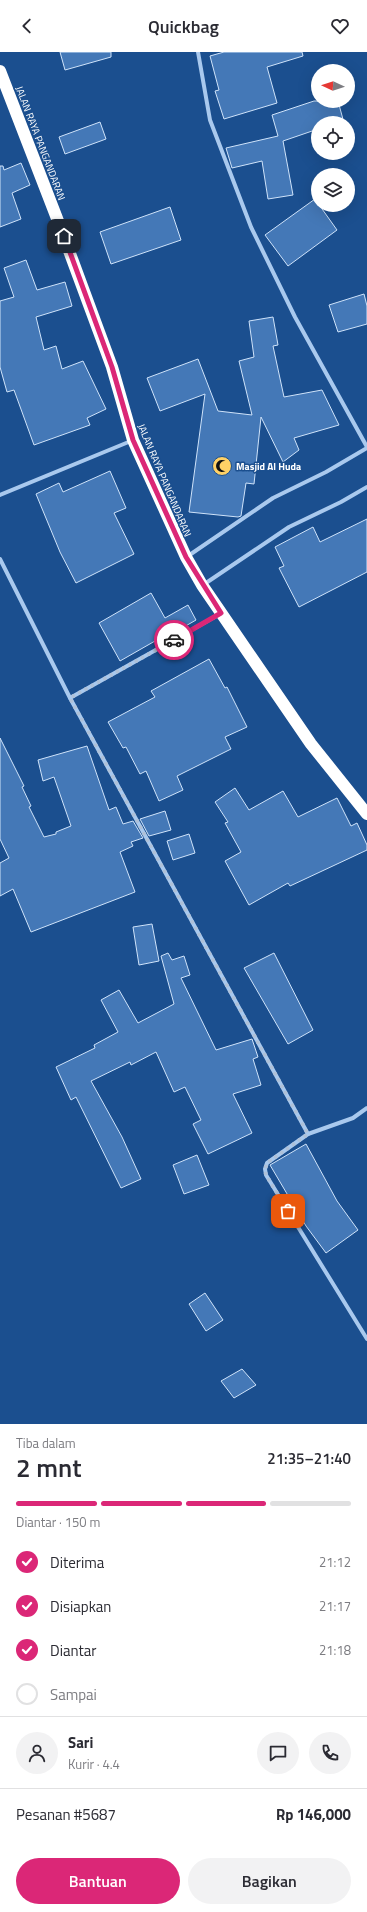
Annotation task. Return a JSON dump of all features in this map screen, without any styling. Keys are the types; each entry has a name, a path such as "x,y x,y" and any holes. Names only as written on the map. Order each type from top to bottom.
{"highway":[{"name":"JALAN RAYA PANGANDARAN","path":"0,71 112,367 133,440 186,557 202,585 311,744 367,814"}],"street":[{"path":"186,557 272,498 326,472 367,448 295,317 251,227 210,120 198,52"},
{"path":"0,495 133,440"},
{"path":"202,585 289,527 341,502 367,487"},
{"path":"0,559 70,698 308,1134"},
{"path":"70,698 221,613"},
{"path":"367,1108 353,1118 308,1134 267,1163 265,1169 266,1175 367,1339"}],"building":[{"path":"60,52 111,52 111,57 65,70"},
{"path":"224,52 302,52 303,56 267,67 277,103 224,119 215,91 219,90 210,56"},
{"path":"311,102 311,108 340,108 342,116 311,116 311,131 283,141 293,195 268,199 262,161 232,168 226,148 278,136 272,115"},
{"path":"100,122 106,139 65,154 59,137"},
{"path":"21,163 30,185 12,193 21,219 0,227 0,166 3,166 4,170"},
{"path":"311,202 311,212 324,212 337,230 288,266 265,235"},
{"path":"170,207 181,240 111,264 100,232"},
{"path":"26,260 37,290 65,282 72,306 36,317 44,350 56,346 62,369 83,361 106,409 87,418 90,425 34,445 14,390 7,392 0,367 0,301 14,297 4,268"},
{"path":"364,294 367,306 367,324 338,332 329,305"},
{"path":"273,317 278,345 273,346 284,397 322,390 339,425 294,438 299,450 283,462 261,417 254,484 246,483 241,516 238,517 189,512 205,394 160,411 147,378 198,359 218,411 252,415 239,361 254,357 249,321"},
{"path":"110,471 126,508 114,513 134,554 76,583 60,552 36,494 59,483 63,492"},
{"path":"367,519 367,572 299,607 279,568 284,566 275,547 313,527 320,542"},
{"path":"151,593 165,618 188,605 196,620 177,631 176,629 120,661 99,623"},
{"path":"209,659 225,688 227,687 247,727 225,737 231,749 177,776 183,790 159,801 146,771 140,774 126,747 123,748 108,722 155,697 151,691"},
{"path":"0,738 24,786 22,787 31,806 29,807 44,837 56,834 56,832 71,826 54,777 43,781 38,760 87,746 109,810 116,807 123,824 133,821 143,838 131,842 133,846 120,852 135,892 31,932 13,889 0,896 0,863 9,858 0,839"},
{"path":"235,788 249,810 283,791 298,817 337,798 351,826 357,823 367,845 367,850 290,886 288,883 249,905 225,861 241,852 225,823 228,822 215,802"},
{"path":"165,811 171,830 149,836 140,819"},
{"path":"189,834 195,853 173,860 167,841"},
{"path":"152,924 159,961 139,965 133,927"},
{"path":"168,953 172,960 184,956 190,975 181,978 216,1050 252,1039 258,1057 253,1059 261,1085 233,1094 252,1133 208,1154 193,1124 201,1120 185,1087 174,1092 156,1052 131,1065 130,1062 91,1081 122,1137 141,1179 121,1188 76,1097 71,1100 56,1067 95,1048 94,1045 118,1032 101,1000 119,990 138,1023 174,1004 161,956"},
{"path":"274,953 313,1030 288,1044 244,968"},
{"path":"306,1144 337,1201 358,1230 326,1253 306,1226 270,1165"},
{"path":"197,1155 209,1185 184,1194 173,1165"},
{"path":"205,1293 223,1320 206,1331 189,1304"},
{"path":"242,1369 256,1385 234,1398 221,1381"}],"way so far":[{"path":"174,640 70,698 308,1134 267,1163 265,1169 266,1175 288,1211"}],"place":[{"name":"Masjid Al Huda","path":"222,466"}],"route":[{"path":"64,236 112,367 133,440 186,557 202,585 221,613 174,640"}]}
